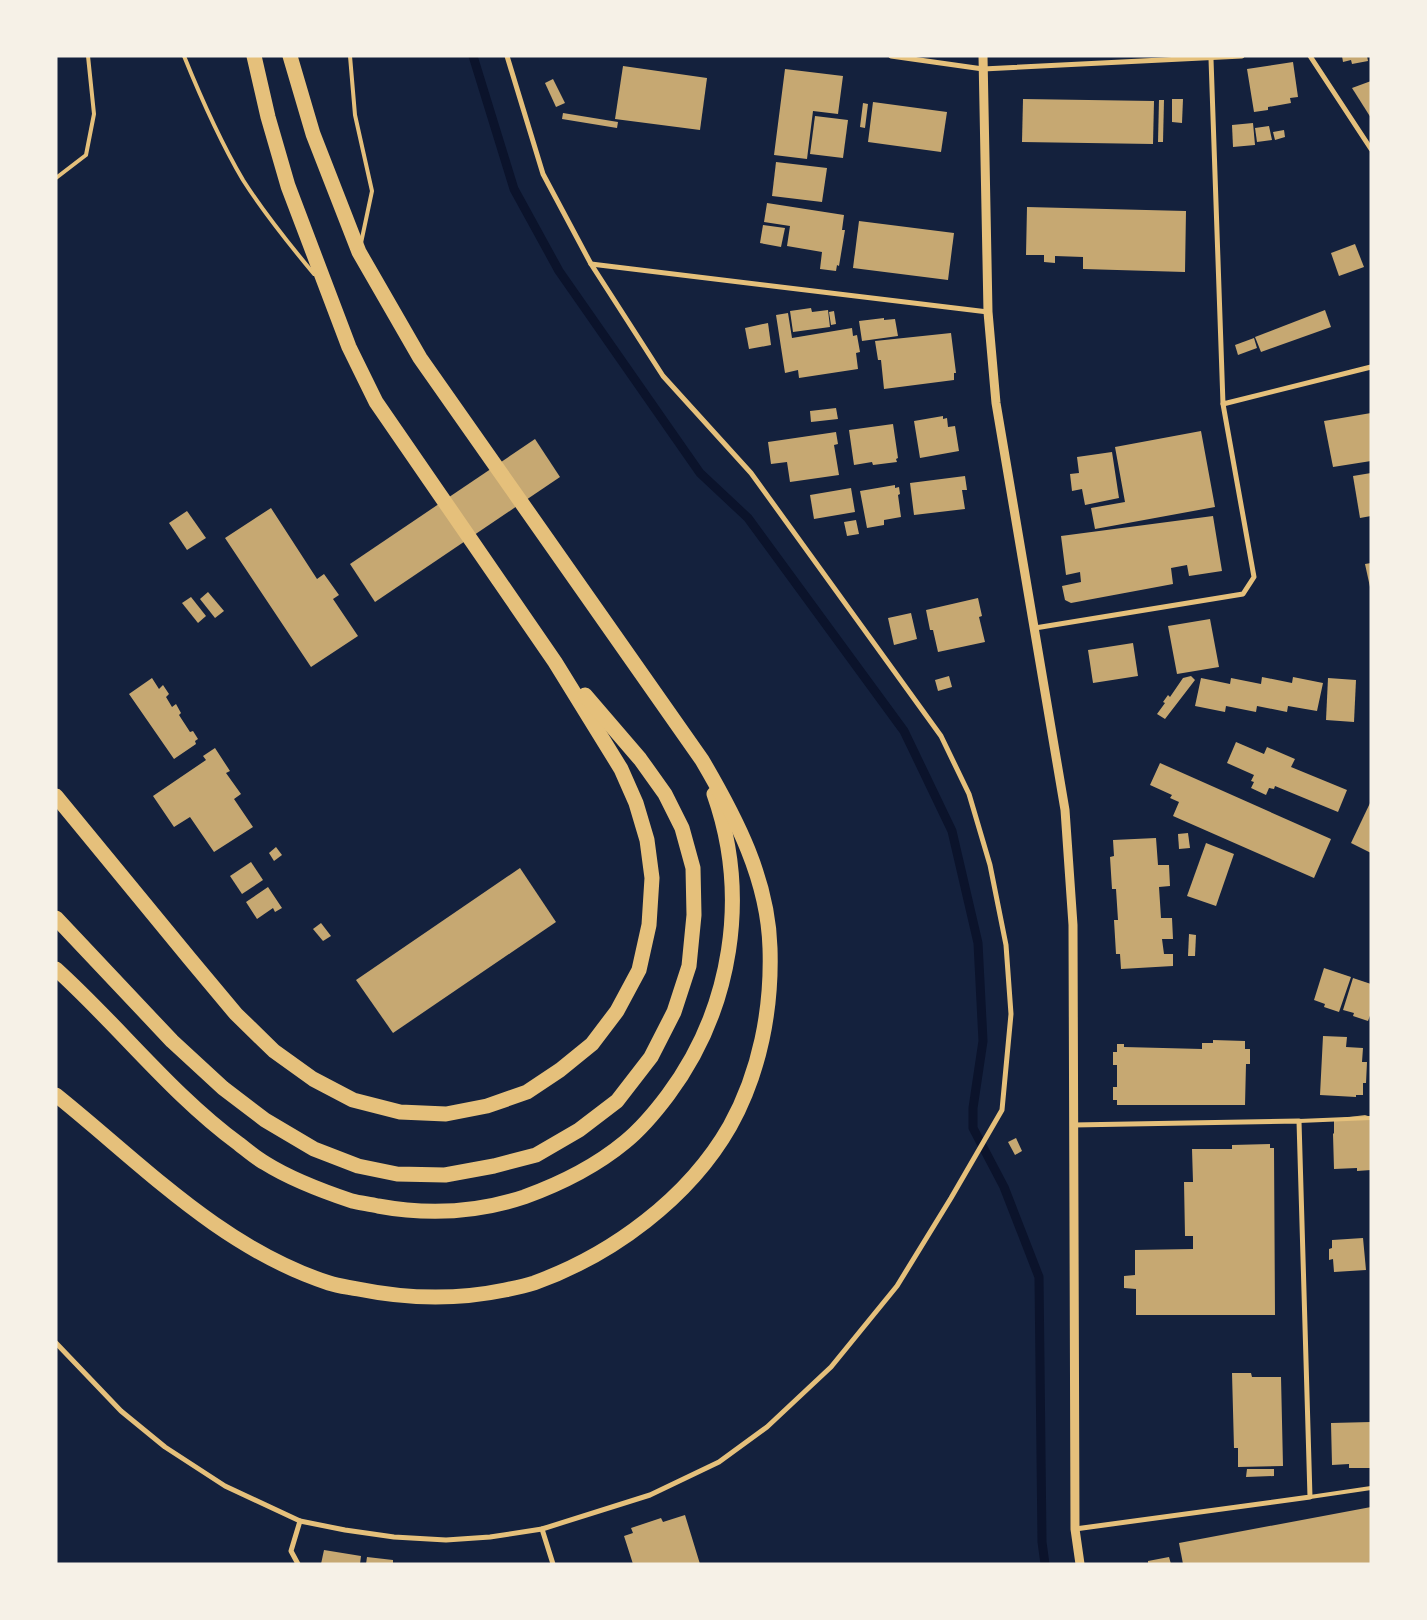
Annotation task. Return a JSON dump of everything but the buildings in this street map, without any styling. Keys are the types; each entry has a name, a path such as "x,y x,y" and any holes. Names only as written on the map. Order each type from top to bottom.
{"highway":[{"path":"56,796 236,1014 274,1051 313,1079 353,1100 400,1112 446,1114 488,1106 527,1092 560,1070 592,1044 617,1010 639,970 649,925 652,878 647,840 636,803 621,769 556,662 376,402 349,347 288,186 268,116 254,56"},
{"path":"56,1095 181,1200 232,1237 278,1263 330,1284 381,1294 430,1298 482,1294 532,1284 586,1261 630,1234 669,1201 703,1165 730,1126 751,1078 764,1032 770,986 770,954 764,899 749,850 729,806 702,760 420,358 359,252 313,134 290,56"},
{"path":"56,918 172,1041 223,1088 265,1120 314,1150 358,1166 396,1174 446,1176 494,1166 536,1154 579,1130 617,1101 651,1058 674,1012 689,966 694,914 693,868 682,828 665,794 640,758 556,662"},
{"path":"56,969 178,1092 221,1131 264,1163 307,1184 355,1202 404,1211 453,1212 501,1204 546,1189 587,1168 626,1141 658,1108 686,1071 708,1029 723,985 731,936 733,892 728,849 720,810 702,760"}],"street":[{"path":"56,1343 121,1411 165,1447 225,1486 300,1522 394,1537 446,1540 490,1537 542,1529 650,1495 719,1462 768,1427 831,1366 897,1286 1002,1110 1011,1014 1006,945 990,865 965,786 941,736 751,473 663,376 591,264 543,174 507,56"},
{"path":"891,56 983,69 1242,56"},
{"path":"983,56 988,312 996,403 1065,810 1073,925 1072,1125 1075,1529 1080,1564"},
{"path":"1310,56 1371,149"},
{"path":"1035,628 1243,594 1254,577 1223,404 1211,59"},
{"path":"591,264 988,312"},
{"path":"1223,404 1371,368"},
{"path":"1072,1125 1299,1122 1310,1498 1075,1529"},
{"path":"298,1564 290,1551 300,1522"},
{"path":"542,1529 553,1564"}],"lane":[{"path":"56,178 86,155 94,114 88,56"},
{"path":"184,56 206,109 243,180 281,234 325,287"},
{"path":"350,56 355,115 372,191 359,252"},
{"path":"1299,1122 1371,1118"},
{"path":"1310,1498 1371,1488"}],"waterway":[{"path":"473,56 514,189 559,271 700,473 748,518 904,731 952,831 978,943 983,1041 973,1108 973,1128 1004,1187 1039,1277 1042,1542 1045,1564"}]}
